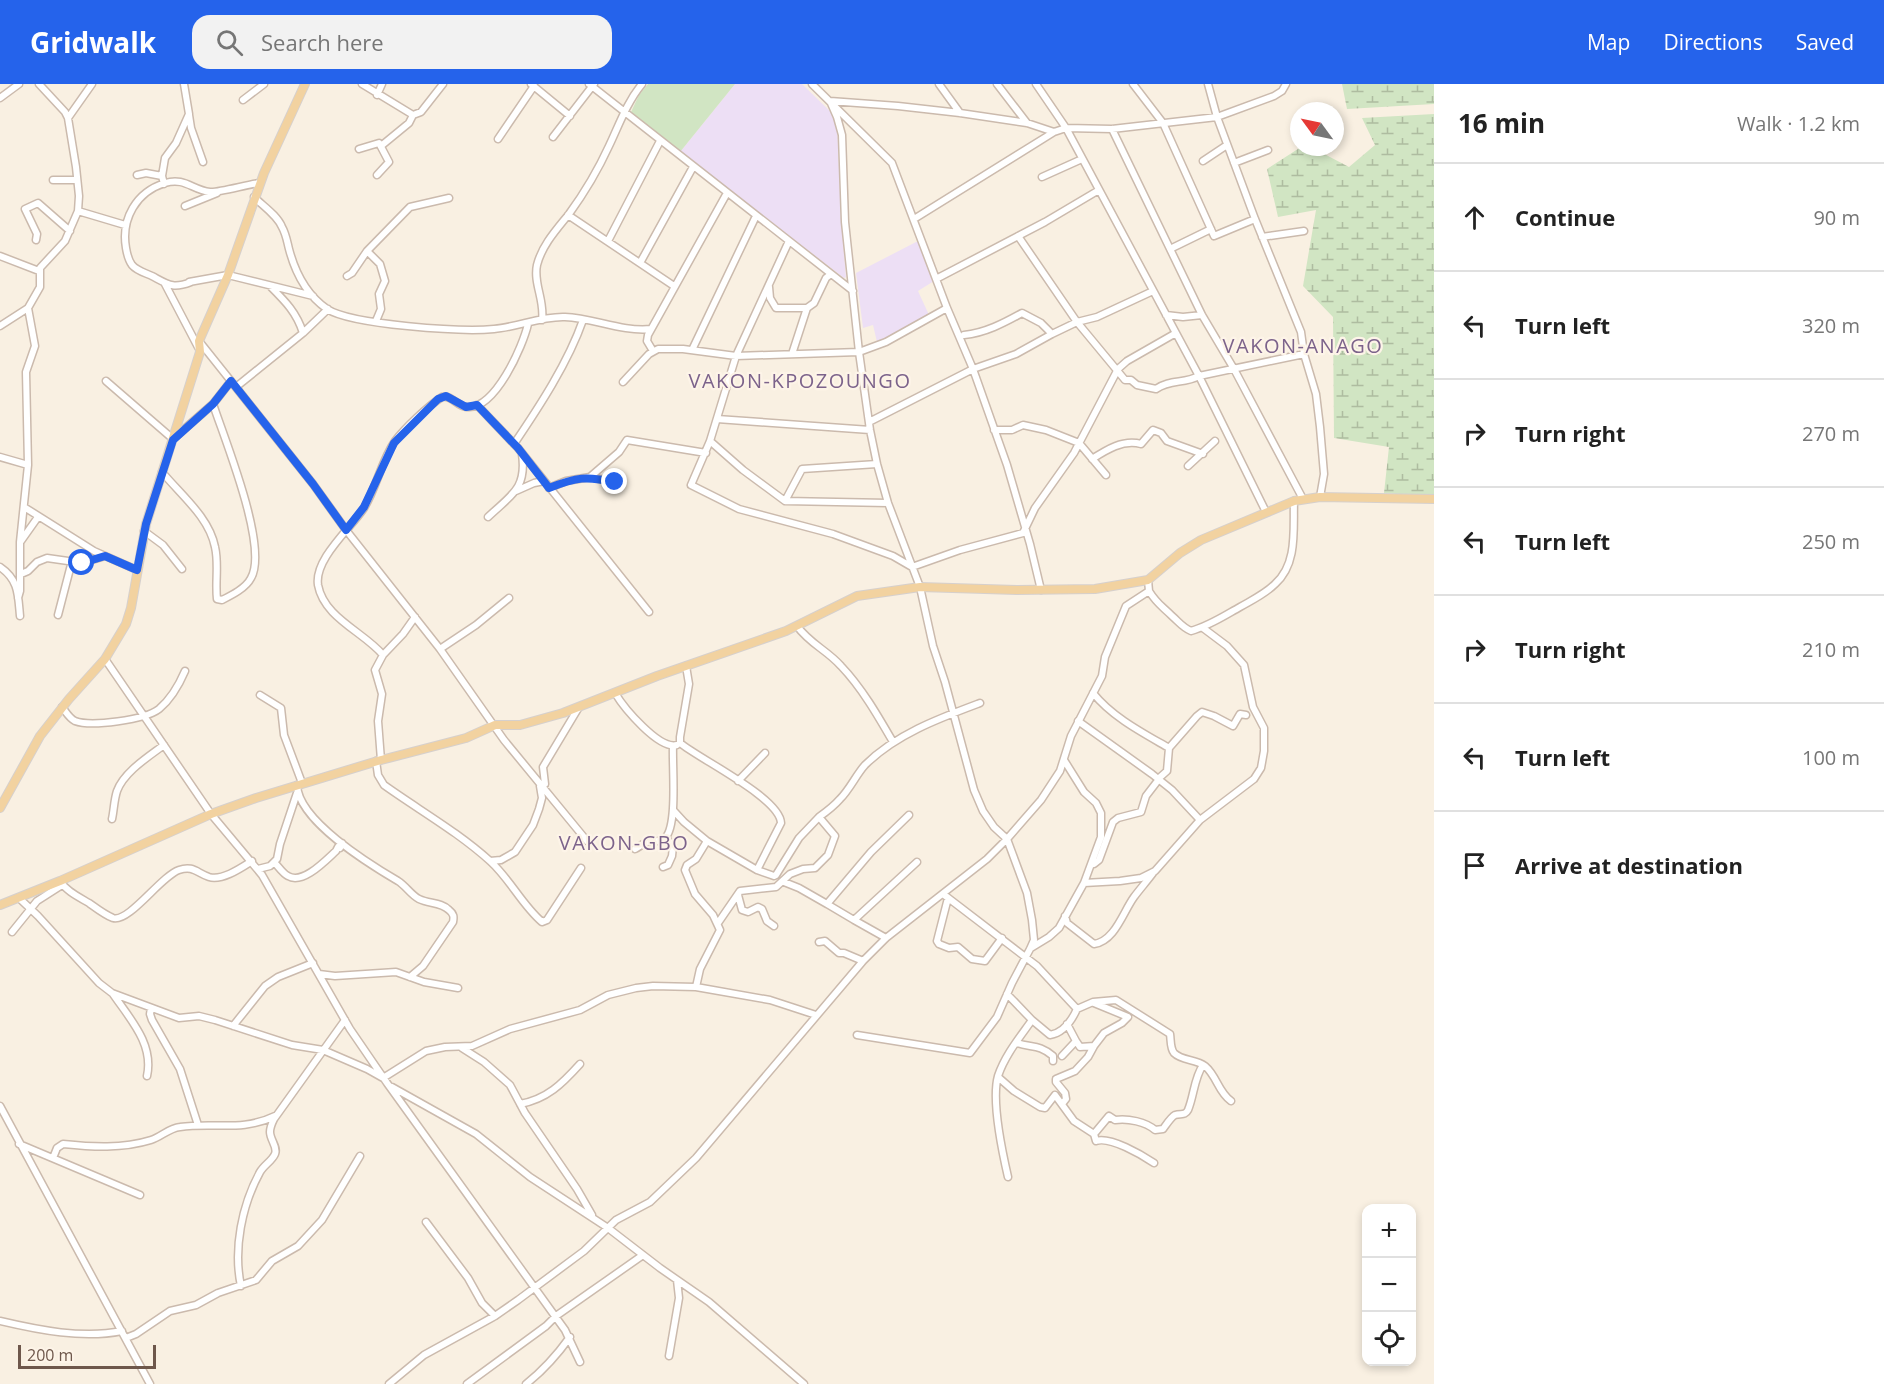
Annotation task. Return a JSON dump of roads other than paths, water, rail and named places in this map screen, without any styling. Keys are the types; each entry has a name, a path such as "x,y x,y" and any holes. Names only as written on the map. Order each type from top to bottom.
{"main road":[{"path":"0,808 26,758 62,707 105,658 126,624 131,608 144,531 200,352 199,341 228,275 254,197 305,84"},
{"path":"0,905 61,883 211,814 379,760 466,738 495,725 520,725 579,707 797,626 857,596 920,587 1095,590 1148,580 1180,553 1195,544 1298,500 1320,497 1434,499"}],"street":[{"path":"0,98 19,84"},
{"path":"0,326 28,308 40,287 39,271 65,241 78,211 78,180 68,117 39,84"},
{"path":"68,117 92,84"},
{"path":"183,84 191,128 203,162"},
{"path":"243,100 264,84"},
{"path":"362,84 413,115"},
{"path":"377,94 382,84"},
{"path":"381,146 410,123 413,115 421,112 443,84"},
{"path":"542,320 543,307 537,280 537,267 555,232 592,180 624,113 642,84"},
{"path":"812,84 857,130 890,158 947,308 973,369 1026,530 1041,590"},
{"path":"939,84 960,114"},
{"path":"997,84 1027,123"},
{"path":"1036,84 1066,128 1199,376 1266,512"},
{"path":"1133,84 1163,123 1214,236 1255,219"},
{"path":"1208,84 1227,146 1301,332 1304,354 1316,394 1320,427 1324,474 1320,497"},
{"path":"914,219 1054,132 1066,128 1112,129 1217,117 1274,96 1282,91 1286,84"},
{"path":"498,139 532,85 570,116"},
{"path":"553,137 592,85 624,113 853,291"},
{"path":"830,101 898,106 1027,123 1054,132"},
{"path":"830,101 842,135 844,211 859,352 877,464 888,503 920,587 933,646 974,790 983,811 1007,839 1023,879 1029,902 1034,940 997,1017 970,1053 857,1035"},
{"path":"164,184 162,176 165,158 176,143 189,114"},
{"path":"1112,129 1202,315 1234,369 1298,500 1292,555 1286,572 1265,592 1203,628 1191,631 1186,629 1158,605 1149,591 1148,580"},
{"path":"608,241 660,141"},
{"path":"359,149 379,143 388,162 377,175"},
{"path":"1203,161 1227,146"},
{"path":"1234,163 1268,150"},
{"path":"1042,177 1082,159"},
{"path":"640,263 693,167"},
{"path":"138,175 146,173 162,176"},
{"path":"53,180 78,180"},
{"path":"200,352 164,284 131,263 125,245 125,225 130,213 142,197 164,184 185,182 210,192 260,183"},
{"path":"185,206 231,187"},
{"path":"936,279 1046,222 1099,190"},
{"path":"653,351 647,341 651,329 727,193"},
{"path":"254,197 281,225 296,272 314,296 328,309 339,314 376,321 475,330 568,317 638,330 651,329"},
{"path":"347,276 352,273 367,251 410,207 449,198"},
{"path":"36,240 36,234 25,209 38,203 70,231"},
{"path":"78,211 125,225"},
{"path":"568,214 674,286"},
{"path":"692,350 756,216"},
{"path":"1170,249 1210,229"},
{"path":"1262,237 1304,231"},
{"path":"1018,236 1077,322 1125,380 1131,380 1137,385 1156,389 1166,382 1183,382 1199,376 1304,354"},
{"path":"789,241 736,356 706,453 692,485 739,509 833,534 893,556 912,567 960,550 1023,533 1035,508 1079,443 1117,371 1127,361 1176,333"},
{"path":"367,251 380,264 385,281 379,294 381,309 376,321"},
{"path":"0,256 39,271"},
{"path":"769,285 770,298 776,308 807,308 814,303 826,278 831,274"},
{"path":"164,284 228,275 314,296"},
{"path":"270,287 291,308 300,322 303,333"},
{"path":"869,422 973,369 1016,354 1077,322 1097,317 1153,291"},
{"path":"18,598 21,591 20,542 28,465 26,378 35,346 28,308"},
{"path":"792,354 807,308"},
{"path":"623,382 653,351 673,348 736,356 859,352 886,342 947,308"},
{"path":"236,387 303,333 328,309"},
{"path":"964,335 975,334 1004,323 1022,313 1041,323 1052,334"},
{"path":"1166,315 1182,317 1202,315"},
{"path":"514,444 540,404 578,335 583,320"},
{"path":"383,655 330,607 318,585 321,566 364,507 401,433 442,397 449,397 466,407 477,405 490,395 508,373 524,340 528,324"},
{"path":"199,341 416,617 504,740 587,841"},
{"path":"106,381 173,440 213,404 231,381"},
{"path":"162,472 211,532 217,560 217,598 222,600 245,586 251,579 255,568 255,544 213,404"},
{"path":"477,405 522,453 649,612"},
{"path":"717,419 870,430"},
{"path":"994,430 1012,430 1023,425 1031,426 1079,443 1106,476"},
{"path":"1092,459 1112,446 1136,442 1141,444 1153,430 1161,433 1167,441 1203,454"},
{"path":"590,477 619,452 627,440 706,453"},
{"path":"710,441 743,470 785,501 888,503"},
{"path":"1188,466 1215,441"},
{"path":"488,518 515,492 524,476 522,453"},
{"path":"0,457 28,465"},
{"path":"785,501 802,470 877,464"},
{"path":"549,488 590,477 615,482"},
{"path":"515,492 544,481"},
{"path":"24,507 83,545 137,570"},
{"path":"20,542 38,517"},
{"path":"144,531 163,546 182,569"},
{"path":"21,574 37,562 47,558 82,563 105,556"},
{"path":"58,615 72,561"},
{"path":"0,567 13,579 20,616"},
{"path":"389,1384 424,1355 495,1316 535,1288 584,1251 622,1215 650,1202 696,1158 863,961 886,938 945,896 1007,839 1054,782 1071,736 1102,676 1105,657 1126,606 1149,591"},
{"path":"440,649 476,625 509,598"},
{"path":"416,617 383,655 375,670 382,694 378,721 378,775 384,785 446,827 490,861 542,922 547,920 581,868"},
{"path":"797,626 809,641 831,657 848,674 876,712 893,742"},
{"path":"1065,915 1067,923 1082,935 1094,944 1102,943 1112,932 1133,898 1200,820 1254,780 1261,768 1264,728 1253,707 1244,665 1227,646 1203,628"},
{"path":"105,658 211,814 258,868 297,932 345,1020 385,1080 556,1316 570,1337 580,1362"},
{"path":"666,838 673,810 677,745 689,684 686,666"},
{"path":"62,707 77,722 101,724 152,713 172,695 185,670"},
{"path":"615,693 621,703 653,736 664,744 677,745 738,781 776,808 781,823 757,870"},
{"path":"1093,693 1100,702 1124,721 1169,748"},
{"path":"260,696 281,708 284,735 308,814 380,872 403,885 419,899 446,908 454,916 453,922 423,966 410,977"},
{"path":"673,810 707,841 765,874 776,875 799,838 819,817 840,800 865,766 893,742 980,703"},
{"path":"540,786 544,784 543,767 579,707"},
{"path":"1091,867 1099,860 1113,822 1118,818 1141,812 1146,796 1167,771 1169,748 1197,716 1202,712 1233,726 1239,714 1246,715"},
{"path":"1078,721 1157,781 1200,820"},
{"path":"112,819 121,782 136,766 164,745"},
{"path":"738,781 765,753"},
{"path":"1030,948 1059,928 1084,883 1101,837 1101,813 1096,803 1084,792 1064,760"},
{"path":"490,861 501,860 515,852 533,825 542,798 540,786"},
{"path":"258,868 266,867 277,859 298,787"},
{"path":"827,904 871,852 909,815"},
{"path":"718,923 738,894 744,890 768,889 784,882 790,874 803,869 815,868 828,855 835,836 819,817"},
{"path":"635,849 646,842 657,842 666,838"},
{"path":"663,867 668,866 672,856 672,846 666,838"},
{"path":"696,987 700,969 720,930 718,923 685,877 686,867 696,860 707,841"},
{"path":"274,862 288,877 296,878 309,874 338,847 340,848 342,843"},
{"path":"12,932 42,897 61,883 112,918 119,918 134,909 144,897 176,871 193,868 212,878 228,874 252,861"},
{"path":"854,920 917,862"},
{"path":"1084,883 1141,878 1155,871"},
{"path":"784,882 886,938"},
{"path":"738,894 742,910 748,912 758,907 762,909 767,921 774,926"},
{"path":"945,896 1037,966 1077,1009"},
{"path":"945,896 937,941 939,944 949,948 958,947 972,959 985,961 1002,938"},
{"path":"19,898 99,983 112,993 179,1018 199,1016 292,1045 323,1050 367,1068 411,1099 476,1134 530,1177 594,1218 715,1306 804,1384"},
{"path":"819,942 825,941 839,953 863,961"},
{"path":"233,1026 265,986 278,977 313,963"},
{"path":"319,974 335,976 403,973 424,982 458,988"},
{"path":"385,1080 426,1051 445,1047 472,1046 510,1029 580,1010 608,994 636,988 696,987 770,1000 816,1015"},
{"path":"112,993 148,1050 147,1076"},
{"path":"1007,994 1050,1035 1061,1032 1077,1009 1093,1002 1116,1000 1170,1034 1172,1050 1175,1054 1203,1065 1220,1090 1231,1101"},
{"path":"1093,1002 1128,1017"},
{"path":"151,1008 152,1020 180,1069 198,1125"},
{"path":"1062,1104 1066,1099 1065,1093 1056,1079 1075,1071 1088,1057 1104,1033 1128,1017 1138,1014"},
{"path":"241,1286 238,1270 241,1224 259,1174 276,1151 270,1133 276,1115 345,1020"},
{"path":"1008,1177 1000,1137 996,1094 998,1077 1006,1058 1032,1020"},
{"path":"1067,1024 1080,1047 1094,1046"},
{"path":"1062,1056 1076,1041"},
{"path":"1017,1043 1025,1046 1036,1045 1053,1056 1053,1061"},
{"path":"459,1047 476,1056 504,1079 516,1093 520,1104 594,1218"},
{"path":"520,1104 550,1093 561,1085 580,1064"},
{"path":"1094,1134 1109,1116 1115,1120 1135,1121 1150,1126 1155,1131 1163,1129 1173,1117 1187,1111 1203,1065"},
{"path":"998,1077 1033,1104 1045,1108 1055,1095 1074,1121 1094,1134 1096,1141 1103,1139 1124,1146 1155,1163"},
{"path":"0,1106 150,1384"},
{"path":"53,1158 57,1148 63,1144 88,1147 131,1146 160,1137 176,1127 211,1124 224,1127 248,1126 276,1115"},
{"path":"19,1143 140,1195"},
{"path":"126,1338 136,1334 170,1311 196,1305 218,1293 256,1280 272,1261 298,1246 322,1220 360,1156"},
{"path":"426,1222 468,1278 482,1304 495,1316"},
{"path":"467,1384 546,1326 556,1316 643,1255"},
{"path":"669,1356 679,1298 677,1280"},
{"path":"0,1321 35,1329 80,1333 122,1331"},
{"path":"526,1384 541,1373 570,1337"}],"district":[{"name":"VAKON-ANAGO","path":"1303,345"},
{"name":"VAKON-KPOZOUNGO","path":"800,380"},
{"name":"VAKON-GBO","path":"624,842"}]}
